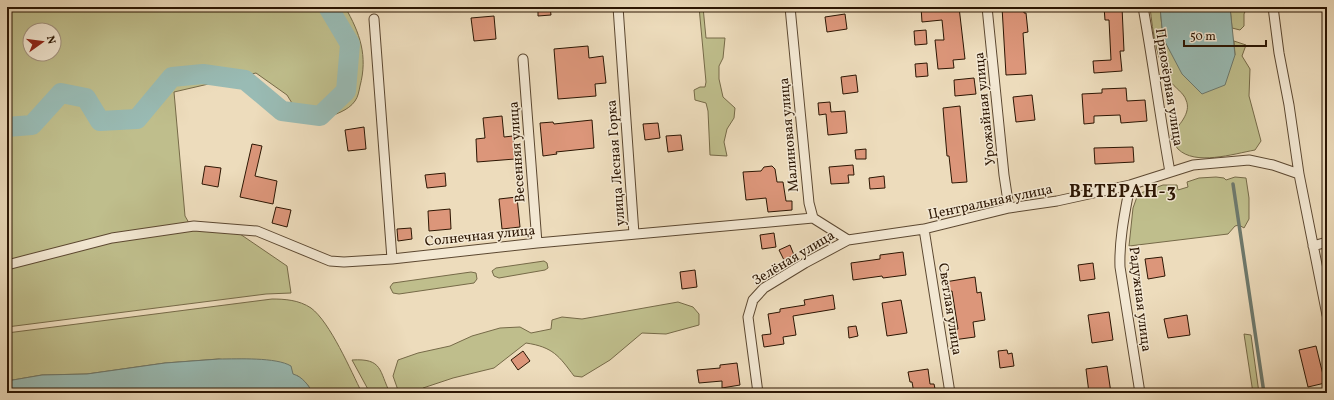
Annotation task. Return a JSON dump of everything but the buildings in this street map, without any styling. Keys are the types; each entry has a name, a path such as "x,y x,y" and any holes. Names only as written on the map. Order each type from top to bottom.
{"street":[{"name":"улица Лесная Горка","path":"618,7 634,234 813,218"},
{"name":"Малиновая улица","path":"790,7 809,203 813,218"},
{"name":"Урожайная улица","path":"987,7 1004,175 1009,208"},
{"name":"Приозёрная улица","path":"1143,7 1170,172"},
{"path":"1273,7 1279,53 1300,174 1327,315"},
{"path":"374,19 392,259"},
{"name":"Весенняя улица","path":"523,59 537,243"},
{"name":"Центральная улица","path":"848,240 924,228 1009,208 1057,201 1130,185 1193,165 1249,160 1273,165 1300,174"},
{"name":"Радужная улица","path":"1130,185 1120,240 1120,260 1140,393"},
{"path":"813,218 848,240"},
{"name":"Солнечная улица","path":"7,265 112,238 194,226 257,231 330,262 392,259 634,234"},
{"name":"Светлая улица","path":"924,228 950,393"},
{"name":"Зелёная улица","path":"758,393 748,317 752,300 764,288 805,263 848,240"},
{"path":"1314,246 1327,242"}],"shaded area":[{"path":"7,7 326,7 343,41 345,51 344,76 338,87 336,96 329,105 319,111 295,108 287,95 256,73 174,92 185,216 193,230 240,234 287,266 291,293 266,294 7,327"},
{"path":"334,7 345,7 355,26 361,45 363,65 358,96 356,99 349,107 341,112 324,119 347,95 354,72 354,54 351,38"},
{"path":"699,7 703,7 706,38 725,38 723,58 719,66 719,79 723,97 735,108 734,118 727,129 724,142 727,156 710,155 708,111 706,103 695,100 694,90 700,87 705,87 706,82"},
{"path":"1150,7 1160,7 1163,38 1235,55 1234,41 1246,45 1242,56 1250,69 1249,96 1261,141 1255,150 1225,156 1204,158 1185,154 1177,148 1171,135 1186,114 1187,105 1183,95 1170,81 1161,64 1154,36"},
{"path":"1230,7 1247,7 1244,14 1244,26 1240,30 1232,28"},
{"path":"1235,177 1246,178 1249,198 1249,219 1244,228 1239,225 1235,226 1228,234 1129,246 1133,208 1138,194 1163,185 1177,185 1178,190 1188,187 1187,182 1199,178 1224,178 1226,180"},
{"path":"544,261 547,263 548,268 545,270 499,278 494,276 492,271 496,268"},
{"path":"471,272 476,273 477,279 474,283 399,294 393,293 390,287 393,283"},
{"path":"272,299 302,303 311,308 318,315 333,335 362,393 313,393 307,384 298,376 219,359 165,363 87,374 42,375 7,381 7,333"},
{"path":"678,302 693,307 699,314 699,325 666,334 642,333 610,360 582,377 574,376 564,363 549,350 526,343 494,368 453,378 423,388 423,393 399,393 393,376 398,360 418,353 450,346 472,336 500,328 520,327 531,333 551,329 552,320 562,317 582,319"},
{"path":"1244,334 1251,335 1259,393 1253,393"},
{"path":"352,360 369,361 375,364 381,372 390,393 370,393"}],"water":[{"path":"1160,7 1230,7 1235,55 1225,85 1202,94 1182,74 1163,38"},
{"path":"219,359 256,359 284,363 291,366 293,374 302,379 313,393 7,393 7,381 42,375 87,374 165,363"}],"waterway":[{"path":"7,127 32,125 61,93 86,98 100,121 137,119 172,77 203,74 245,80 282,111 320,116 346,91 350,44 328,7"},
{"path":"1233,184 1264,393"}],"district":[{"name":"ВЕТЕРАН-3","path":"1123,191"}]}
